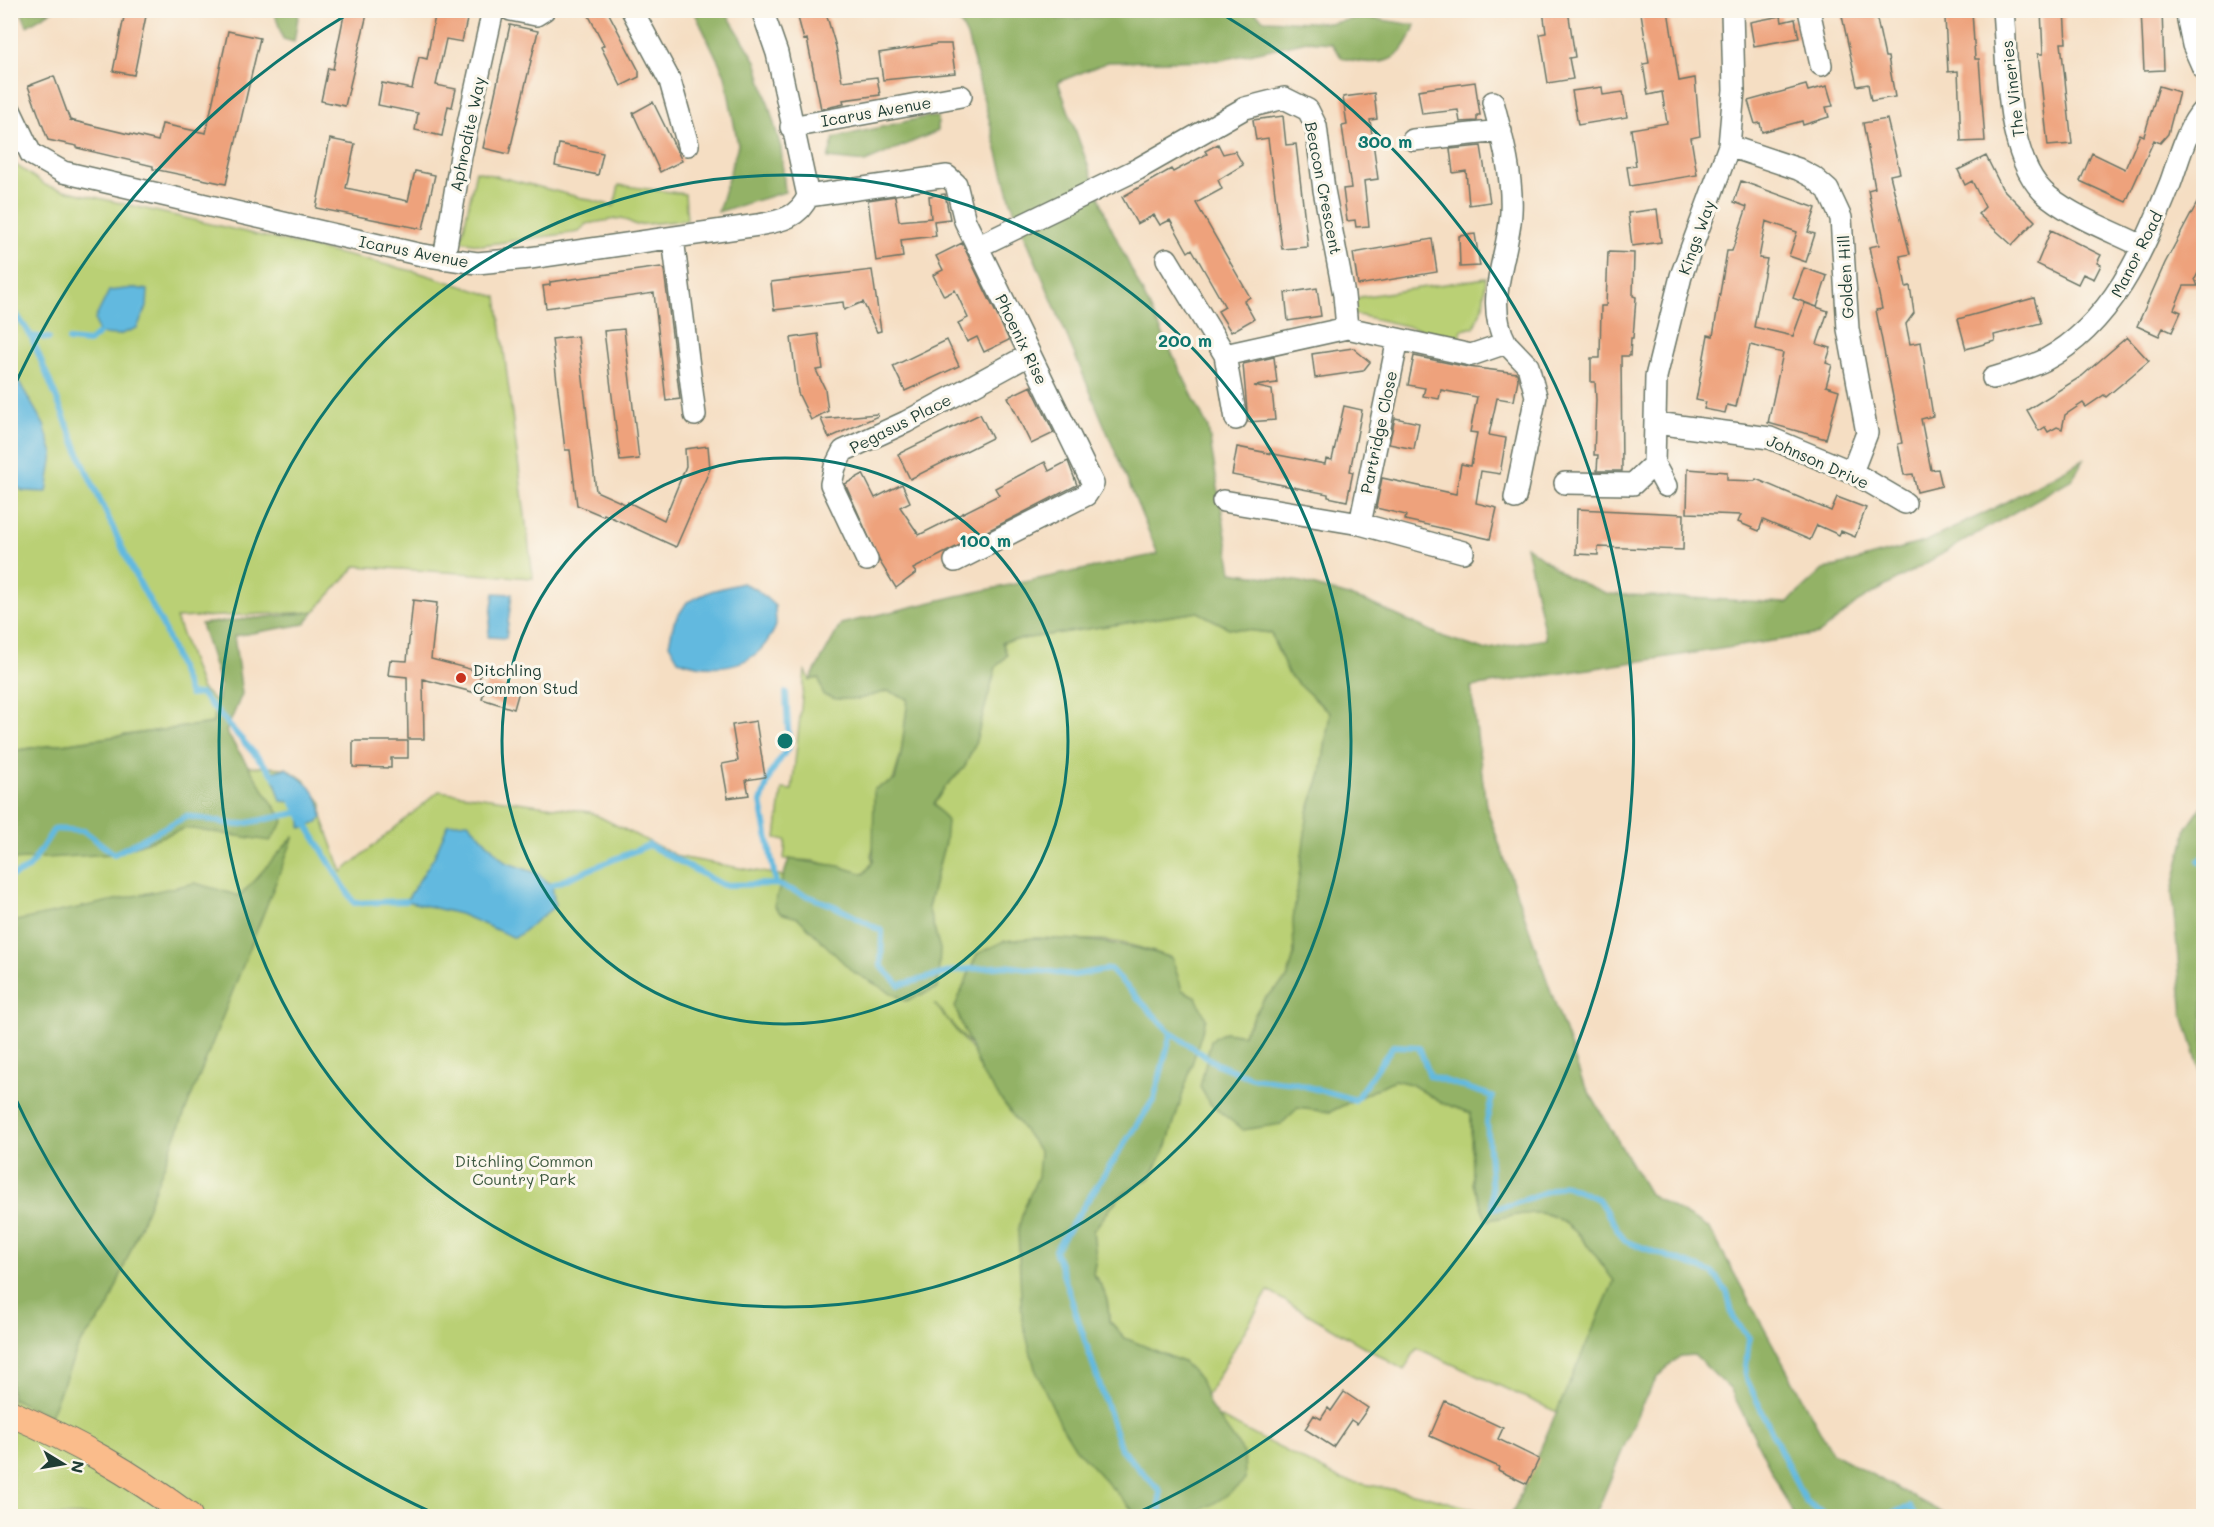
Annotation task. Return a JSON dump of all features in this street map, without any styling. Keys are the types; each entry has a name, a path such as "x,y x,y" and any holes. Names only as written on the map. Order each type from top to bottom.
{"main road":[{"path":"10,1413 58,1434 136,1477 189,1516"}],"street":[{"name":"Aphrodite Way","path":"444,259 461,156 493,10"},
{"path":"511,10 536,15 544,10"},
{"path":"632,10 670,81 688,145"},
{"path":"762,10 777,53 791,127 808,196"},
{"name":"Kings Way","path":"1654,464 1656,377 1681,276 1729,146 1734,90 1732,10"},
{"path":"1809,10 1821,65"},
{"name":"The Vineries","path":"2003,10 2015,128 2023,158 2032,178 2048,197 2142,246"},
{"path":"2186,10 2193,45 2204,70"},
{"name":"Icarus Avenue","path":"791,127 961,96"},
{"name":"Beacon Crescent","path":"977,247 1138,169 1245,108 1284,98 1308,110 1316,126 1324,190 1344,295 1347,328"},
{"path":"1493,102 1511,194 1511,214 1496,301 1500,332 1506,343 1528,366 1536,396 1515,498"},
{"name":"Manor Road","path":"1993,378 2043,361 2089,327 2111,304 2142,246 2190,132 2204,109"},
{"name":"Icarus Avenue","path":"10,110 31,154 63,172 444,259 477,263 673,238 785,220 803,208 808,196"},
{"path":"1413,140 1500,130"},
{"name":"Golden Hill","path":"1729,146 1798,169 1813,177 1828,190 1841,218 1848,329 1867,433 1852,472"},
{"name":"Phoenix Rise","path":"808,196 947,176 956,184 965,221 1092,484 1086,495 955,561"},
{"path":"673,238 695,415"},
{"path":"1167,259 1226,355 1236,419"},
{"path":"1226,355 1347,328 1471,355 1506,343"},
{"name":"Partridge Close","path":"1360,524 1398,339"},
{"name":"Pegasus Place","path":"867,560 831,484 834,467 843,451 906,422 1029,355"},
{"name":"Johnson Drive","path":"1656,423 1770,438 1852,472 1905,503"},
{"path":"1565,483 1633,484 1654,464 1666,486"},
{"path":"1223,501 1360,524 1463,552"}],"green space":[{"path":"1156,10 1252,10 1264,20 1332,23 1363,17 1415,25 1410,39 1396,56 1378,62 1342,58 1331,43 1307,41 1222,60 1108,62 1058,82 1108,221 1208,428 1232,572 1302,582 1365,601 1444,637 1484,650 1546,639 1526,546 1568,577 1608,594 1787,603 1823,570 1927,541 1991,510 2084,459 2072,479 1858,602 1819,634 1471,687 1486,806 1582,1080 1649,1194 1710,1229 1832,1453 1948,1516 1794,1516 1731,1390 1694,1355 1680,1356 1658,1376 1641,1406 1595,1516 1511,1516 1614,1281 1599,1260 1570,1227 1547,1214 1534,1213 1487,1220 1472,1183 1471,1113 1440,1102 1411,1084 1394,1080 1330,1112 1298,1108 1281,1124 1243,1130 1211,1105 1200,1087 1211,1040 1225,1032 1243,1035 1264,999 1287,979 1294,955 1293,919 1308,812 1321,774 1330,713 1289,675 1271,633 1229,628 1198,612 1002,642 1007,655 996,667 975,744 964,768 944,788 934,804 947,821 945,842 928,907 940,949 938,988 906,1001 853,972 798,918 780,913 774,905 789,859 839,866 864,874 873,862 874,789 895,780 901,754 908,699 888,691 859,699 836,699 823,695 819,678 810,680 841,624 957,596 1158,554 1011,202 967,36 954,11 1049,11 1058,19 1145,14"},
{"path":"21,11 52,11 27,26"},
{"path":"274,11 299,11 294,42 283,39"},
{"path":"694,11 725,11 756,61 781,148 785,192 718,212 738,145 725,75"},
{"path":"925,117 938,117 938,131 865,162 828,158 834,138"},
{"path":"10,161 47,186 417,272 497,297 533,578 356,566 314,612 176,618 201,688 217,703 213,723 11,751"},
{"path":"476,171 614,206 619,185 685,194 687,220 636,225 622,218 586,224 579,232 482,245 461,241"},
{"path":"1486,278 1483,306 1474,327 1462,330 1459,338 1353,314 1351,303 1360,297"},
{"path":"314,612 305,624 234,636 242,694 226,732 284,821 270,841 186,828 114,854 11,860 11,751 213,723 220,684 201,624"},
{"name":"Ditchling Common Country Park","path":"1198,612 1229,628 1271,633 1280,655 1295,677 1330,713 1321,774 1308,812 1294,955 1287,979 1264,999 1243,1035 1225,1032 1281,1124 1297,1108 1330,1112 1394,1080 1411,1084 1440,1102 1471,1113 1472,1183 1487,1220 1528,1213 1547,1214 1570,1227 1590,1248 1614,1281 1557,1412 1417,1348 1404,1370 1268,1291 1206,1397 1125,1338 1109,1320 1106,1296 1093,1274 1096,1258 1093,1231 1119,1197 1151,1177 1167,1145 1180,1100 1196,997 1182,990 1172,958 1128,944 1100,940 1054,942 977,954 955,1007 970,1045 934,1003 1048,1146 1079,1262 1150,1433 1200,1407 1342,1480 1423,1495 1498,1516 11,1516 11,755 286,768 304,780 322,803 322,817 342,872 439,791 590,812 679,857 882,894 906,967 926,993 938,988 933,928 928,907 945,842 934,804 944,788 964,768 975,744 996,667 1007,655 1002,642"},
{"path":"805,671 810,680 819,678 859,699 888,691 908,699 901,754 871,855 873,862 864,874 814,861 784,859 786,840 776,838 782,789 792,790"},
{"path":"2203,804 2203,856 2199,860 2204,865 2203,1111 2200,1070 2183,1015 2172,892 2187,827"},
{"path":"294,836 107,1310 79,1345 50,1416 11,1398 11,922 195,883 240,896"},
{"path":"1035,938 1104,942 1172,958 1182,990 1196,997 1206,1019 1167,1145 1151,1177 1119,1197 1093,1231 1096,1258 1093,1274 1105,1296 1109,1321 1125,1338 1183,1362 1200,1379 1210,1406 1244,1453 1245,1480 1220,1500 1196,1511 1170,1516 1138,1516 1076,1449 1061,1425 1035,1369 1022,1320 1018,1230 1024,1208 1038,1176 1040,1152 982,1074 955,1007 977,954 1004,941"}],"water":[{"path":"134,288 148,290 147,307 137,328 119,335 98,334 95,319 109,291"},
{"path":"10,366 44,425 53,454 47,492 23,491 11,483"},
{"path":"742,583 756,589 775,606 776,627 762,648 741,662 716,667 678,660 669,644 674,622 687,602 711,591"},
{"path":"494,593 512,594 506,638 488,637"},
{"path":"286,768 316,794 322,817 315,824 301,828 301,812 293,802 281,801 272,772"},
{"path":"468,822 505,862 536,873 552,885 555,906 515,938 460,914 406,901 434,857 448,824"}],"building":[{"path":"345,10 368,10 345,106 321,101 328,68 333,69"},
{"path":"436,10 468,15 462,42 446,39 436,85 456,89 452,107 448,106 442,136 415,130 418,113 378,105 382,83 412,89 419,57 427,59"},
{"path":"586,10 607,10 639,71 639,77 621,86 601,47 604,45"},
{"path":"796,10 825,10 836,47 842,81 877,77 880,95 843,100 844,104 821,109 807,39 804,40"},
{"path":"1543,10 1568,10 1575,57 1569,58 1573,79 1548,83 1540,34 1546,33"},
{"path":"1668,10 1679,81 1695,78 1700,136 1691,138 1697,175 1630,186 1627,167 1636,166 1631,129 1667,123 1662,92 1648,95 1643,64 1649,63 1641,13"},
{"path":"1851,10 1875,10 1885,57 1888,57 1895,97 1871,101 1868,84 1857,86 1842,16 1852,13"},
{"path":"2041,10 2064,10 2066,43 2061,43 2072,144 2048,146 2038,54 2043,54"},
{"path":"2141,10 2162,10 2164,70 2144,71"},
{"path":"1972,11 1975,59 1979,59 1985,141 1961,142 1958,71 1948,72 1945,18 1949,17 1949,13"},
{"path":"125,12 146,16 134,75 113,71"},
{"path":"1781,16 1782,22 1795,19 1799,38 1754,46 1750,22"},
{"path":"510,25 538,31 509,154 483,148"},
{"path":"228,31 260,38 226,184 153,169 153,166 48,140 28,86 54,76 70,120 158,141 162,124 206,133"},
{"path":"951,44 955,73 883,80 879,53"},
{"path":"1475,82 1480,115 1477,115 1477,121 1460,122 1458,110 1422,114 1418,90"},
{"path":"1806,85 1808,91 1827,86 1833,106 1826,107 1829,117 1803,125 1802,121 1762,132 1760,123 1755,124 1748,101"},
{"path":"2159,86 2179,92 2168,134 2160,143 2154,140 2126,202 2080,181 2092,153 2125,169 2140,134 2144,136"},
{"path":"1602,87 1603,95 1623,92 1627,117 1578,125 1572,91"},
{"path":"1374,93 1377,119 1370,120 1378,179 1364,181 1369,226 1356,227 1355,220 1347,221 1343,189 1351,188 1342,126 1347,125 1343,97"},
{"path":"653,102 682,161 660,172 633,113"},
{"path":"1283,116 1286,145 1296,144 1308,247 1282,249 1268,138 1256,140 1253,120"},
{"path":"1887,119 1900,173 1890,175 1910,254 1900,256 1906,287 1910,286 1914,313 1906,324 1910,344 1921,342 1933,416 1921,419 1931,470 1938,469 1942,486 1917,492 1913,474 1904,475 1898,444 1902,443 1876,310 1882,309 1869,247 1879,245 1868,190 1875,188 1863,123"},
{"path":"330,139 355,144 346,188 408,201 415,171 435,175 423,229 316,208"},
{"path":"559,144 603,153 598,175 555,166"},
{"path":"1218,144 1223,154 1235,151 1243,165 1218,180 1222,189 1196,203 1250,297 1244,301 1254,319 1231,332 1218,311 1225,307 1192,249 1188,252 1170,220 1160,225 1154,215 1137,224 1122,197 1171,169 1173,172 1207,154 1205,151"},
{"path":"1481,146 1490,202 1469,205 1466,171 1453,173 1450,149"},
{"path":"1986,156 2002,188 2035,221 2012,245 1978,214 1985,207 1972,181 1965,185 1958,170"},
{"path":"1741,181 1816,208 1808,232 1815,234 1806,262 1789,256 1797,232 1766,221 1759,258 1767,259 1754,327 1793,336 1805,303 1828,311 1817,344 1831,348 1826,363 1832,365 1826,386 1839,390 1826,439 1768,423 1783,353 1750,345 1736,407 1727,405 1725,413 1704,409 1706,402 1696,400 1708,335 1713,336 1727,251 1732,251 1747,207 1734,202"},
{"path":"2204,190 2204,261 2195,279 2198,286 2184,286 2174,309 2181,312 2172,332 2163,328 2159,336 2137,326 2165,263"},
{"path":"945,194 950,219 934,221 936,236 901,240 903,257 876,261 868,200 895,196 899,221 931,218 929,196"},
{"path":"1657,209 1661,242 1632,246 1628,213"},
{"path":"2051,230 2101,255 2097,263 2101,265 2094,279 2083,274 2078,284 2037,264"},
{"path":"1475,234 1480,266 1460,267 1459,236"},
{"path":"1432,239 1437,272 1358,285 1353,253"},
{"path":"962,243 1009,340 984,352 977,337 967,342 958,323 968,318 955,290 944,296 933,275 943,270 936,256"},
{"path":"1608,252 1634,253 1633,296 1636,297 1633,338 1631,338 1630,356 1621,356 1622,471 1597,471 1598,455 1594,455 1596,400 1595,382 1591,382 1591,358 1600,358 1601,306 1606,306"},
{"path":"661,267 664,270 680,399 666,401 654,293 546,308 543,286 550,285 550,282"},
{"path":"1804,268 1827,276 1817,307 1793,298"},
{"path":"872,270 881,331 877,332 863,302 844,310 843,302 774,310 771,282"},
{"path":"1317,288 1321,316 1288,321 1285,293"},
{"path":"2034,298 2041,323 1994,335 1995,341 1966,349 1958,319"},
{"path":"624,329 639,459 620,461 604,331"},
{"path":"818,334 823,369 816,370 825,389 828,411 811,420 798,393 791,338"},
{"path":"578,336 596,491 627,505 628,502 664,520 686,466 685,449 708,446 710,469 676,547 604,514 603,516 577,505 570,450 565,450 552,339"},
{"path":"2127,337 2149,361 2106,397 2104,395 2086,407 2083,403 2065,415 2062,429 2057,427 2048,432 2045,427 2039,431 2027,410 2082,376"},
{"path":"947,340 959,366 905,391 893,366"},
{"path":"1353,348 1370,362 1363,371 1315,378 1312,354"},
{"path":"1414,356 1468,367 1517,373 1514,401 1497,398 1489,435 1506,438 1500,474 1481,471 1476,503 1497,508 1490,539 1405,520 1406,515 1376,508 1382,478 1456,494 1461,464 1471,466 1477,433 1470,432 1477,397 1441,390 1439,399 1423,396 1425,388 1408,385"},
{"path":"1274,357 1277,383 1254,386 1272,390 1275,420 1248,422 1243,364"},
{"path":"1031,386 1054,433 1031,444 1008,397"},
{"path":"1344,406 1362,410 1350,471 1353,472 1347,501 1328,497 1328,494 1232,475 1237,447 1325,464 1326,459 1332,460"},
{"path":"877,414 878,416 829,438 821,419"},
{"path":"980,414 992,438 910,479 898,454"},
{"path":"1395,418 1419,423 1414,449 1389,444"},
{"path":"1068,461 1077,485 913,569 916,573 896,588 880,562 845,484 863,474 875,498 902,484 910,502 900,507 919,535 999,495 995,488 1045,462 1049,471"},
{"path":"1688,469 1727,472 1727,480 1755,481 1756,479 1831,511 1837,497 1866,508 1855,537 1841,531 1839,535 1817,525 1810,540 1763,520 1759,531 1738,522 1741,515 1687,513"},
{"path":"1577,509 1684,514 1683,550 1598,547 1598,555 1576,554"},
{"path":"413,600 437,603 431,659 481,672 476,693 423,679 424,739 408,739 407,677 388,675 390,660 407,661"},
{"path":"487,682 519,691 514,709 482,699"},
{"path":"756,721 765,777 746,780 749,795 728,798 722,764 738,761 732,725"},
{"path":"353,741 408,741 408,758 391,758 391,768 353,767"},
{"path":"1344,1392 1368,1408 1357,1424 1351,1420 1333,1447 1305,1429 1314,1415 1321,1419 1328,1408 1331,1411"},
{"path":"1445,1401 1503,1428 1498,1439 1539,1459 1527,1484 1498,1470 1499,1467 1430,1436"}],"waterway":[{"path":"10,305 31,336 83,463 132,569 162,624 190,695 201,694 277,779"},
{"path":"69,340 89,342 98,334"},
{"path":"31,336 49,338"},
{"path":"776,884 761,802 771,773 789,746 786,693"},
{"path":"290,797 354,903 406,901"},
{"path":"10,877 29,868 54,829 84,831 114,854 187,816 237,825 301,812"},
{"path":"552,885 649,845 723,885 776,884 834,906 882,931 881,966 899,985 958,970 1006,966 1074,975 1110,969 1171,1033 1217,1064 1252,1078 1294,1083 1355,1100 1393,1046 1419,1047 1430,1076 1492,1096 1487,1121 1493,1208 1511,1205 1564,1185 1598,1199 1625,1241 1713,1273 1727,1292 1733,1317 1749,1338 1745,1376 1805,1501 1827,1516"},
{"path":"2204,856 2199,860 2204,865"},
{"path":"1160,1516 1160,1491 1121,1449 1055,1250 1154,1099 1171,1033"},
{"path":"1882,1516 1910,1507 1915,1516"}],"place":[{"name":"Ditchling Common Stud","path":"461,678"}]}
